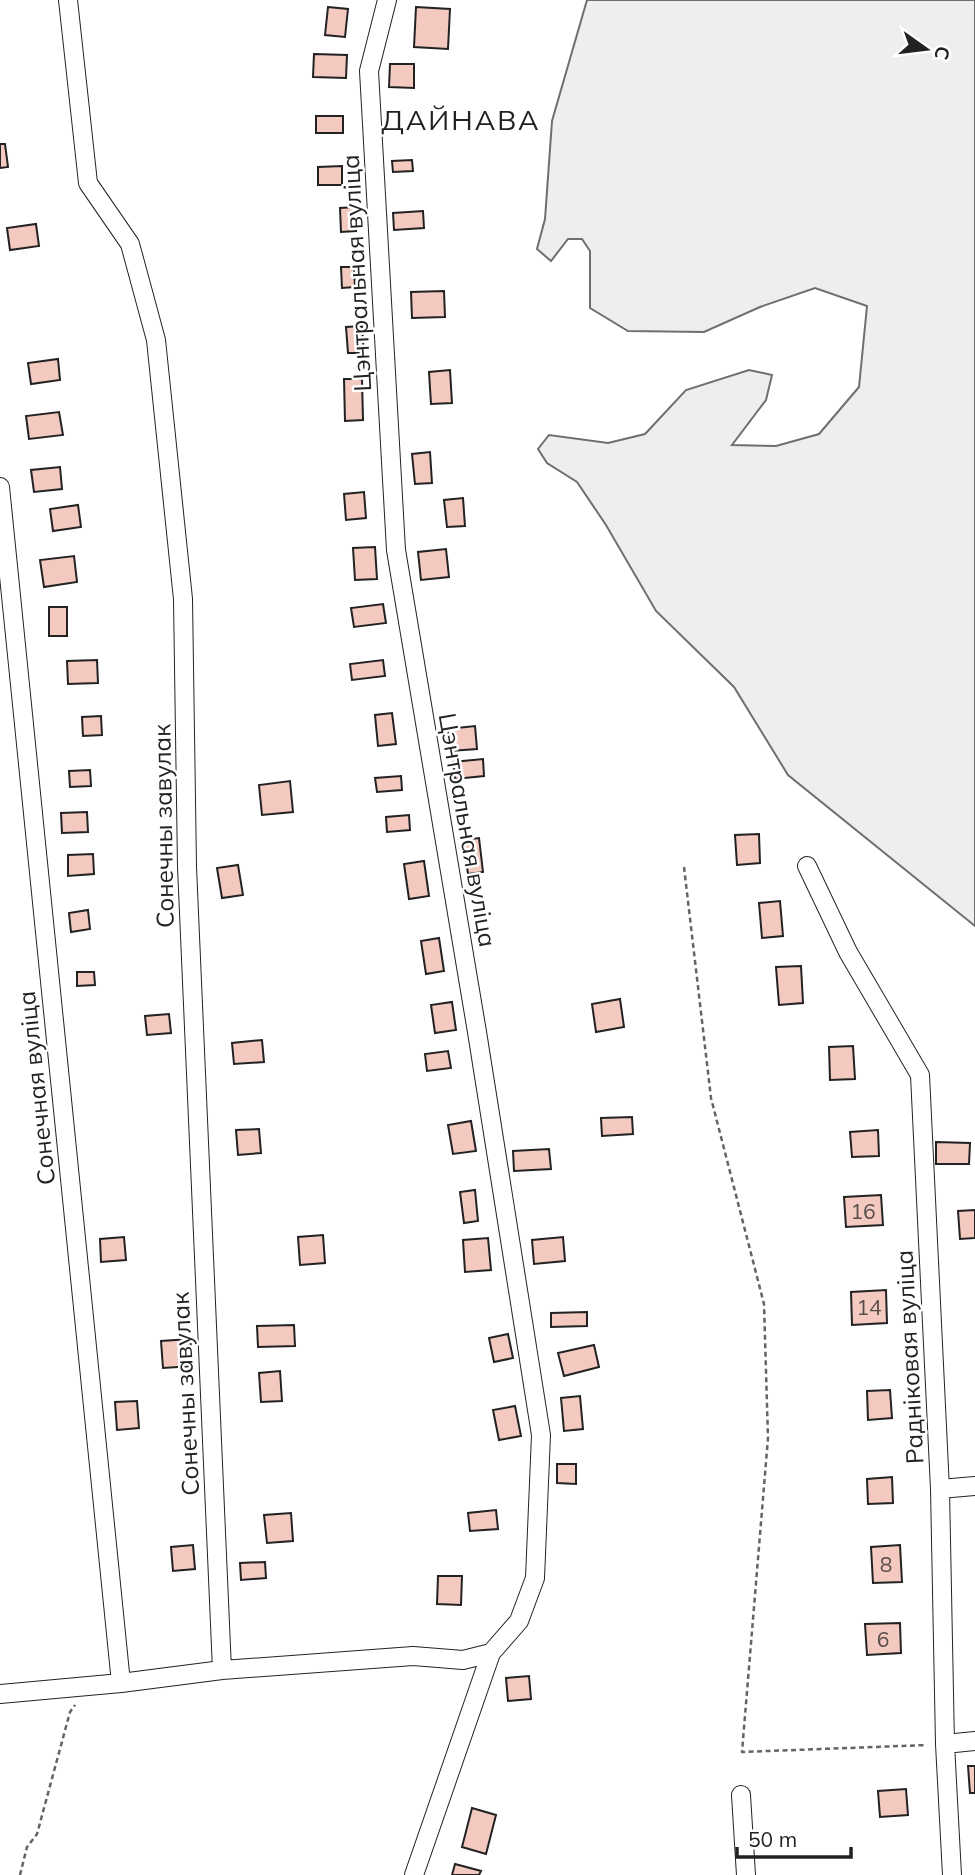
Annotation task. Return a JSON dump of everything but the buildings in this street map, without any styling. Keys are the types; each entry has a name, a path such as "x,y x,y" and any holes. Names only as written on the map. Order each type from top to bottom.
{"street":[{"name":"Сонечны завулак","path":"68,0 88,183 131,244 156,340 183,599 187,867 222,1670"},
{"name":"Цэнтральная вуліца","path":"387,0 369,71 396,550 478,1032 541,1435 535,1578 519,1621 491,1653"},
{"name":"Сонечная вуліца","path":"0,487 121,1683"},
{"name":"Радніковая вуліца","path":"807,866 848,951 920,1075 940,1489 945,1744 952,1875"},
{"path":"940,1489 975,1486"},
{"path":"0,1694 222,1670 412,1656 463,1660 491,1653"},
{"path":"414,1875 491,1653"},
{"path":"945,1744 975,1741"},
{"path":"741,1795 747,1875"}],"path":[{"path":"684,867 711,1098 764,1304 768,1438 742,1752 945,1744"},
{"path":"20,1875 27,1847 37,1835 70,1712 90,1686"}],"shaded area":[{"path":"587,0 975,0 975,926 788,775 734,687 656,611 606,525 577,482 547,463 538,449 549,435 608,443 645,434 686,390 749,370 772,375 766,400 732,445 776,446 819,434 859,387 867,306 815,288 760,307 704,332 628,331 590,308 590,251 582,239 568,239 551,261 537,249 545,219 552,121"}],"district":[{"name":"ДАЙНАВА","path":"461,119"}]}
